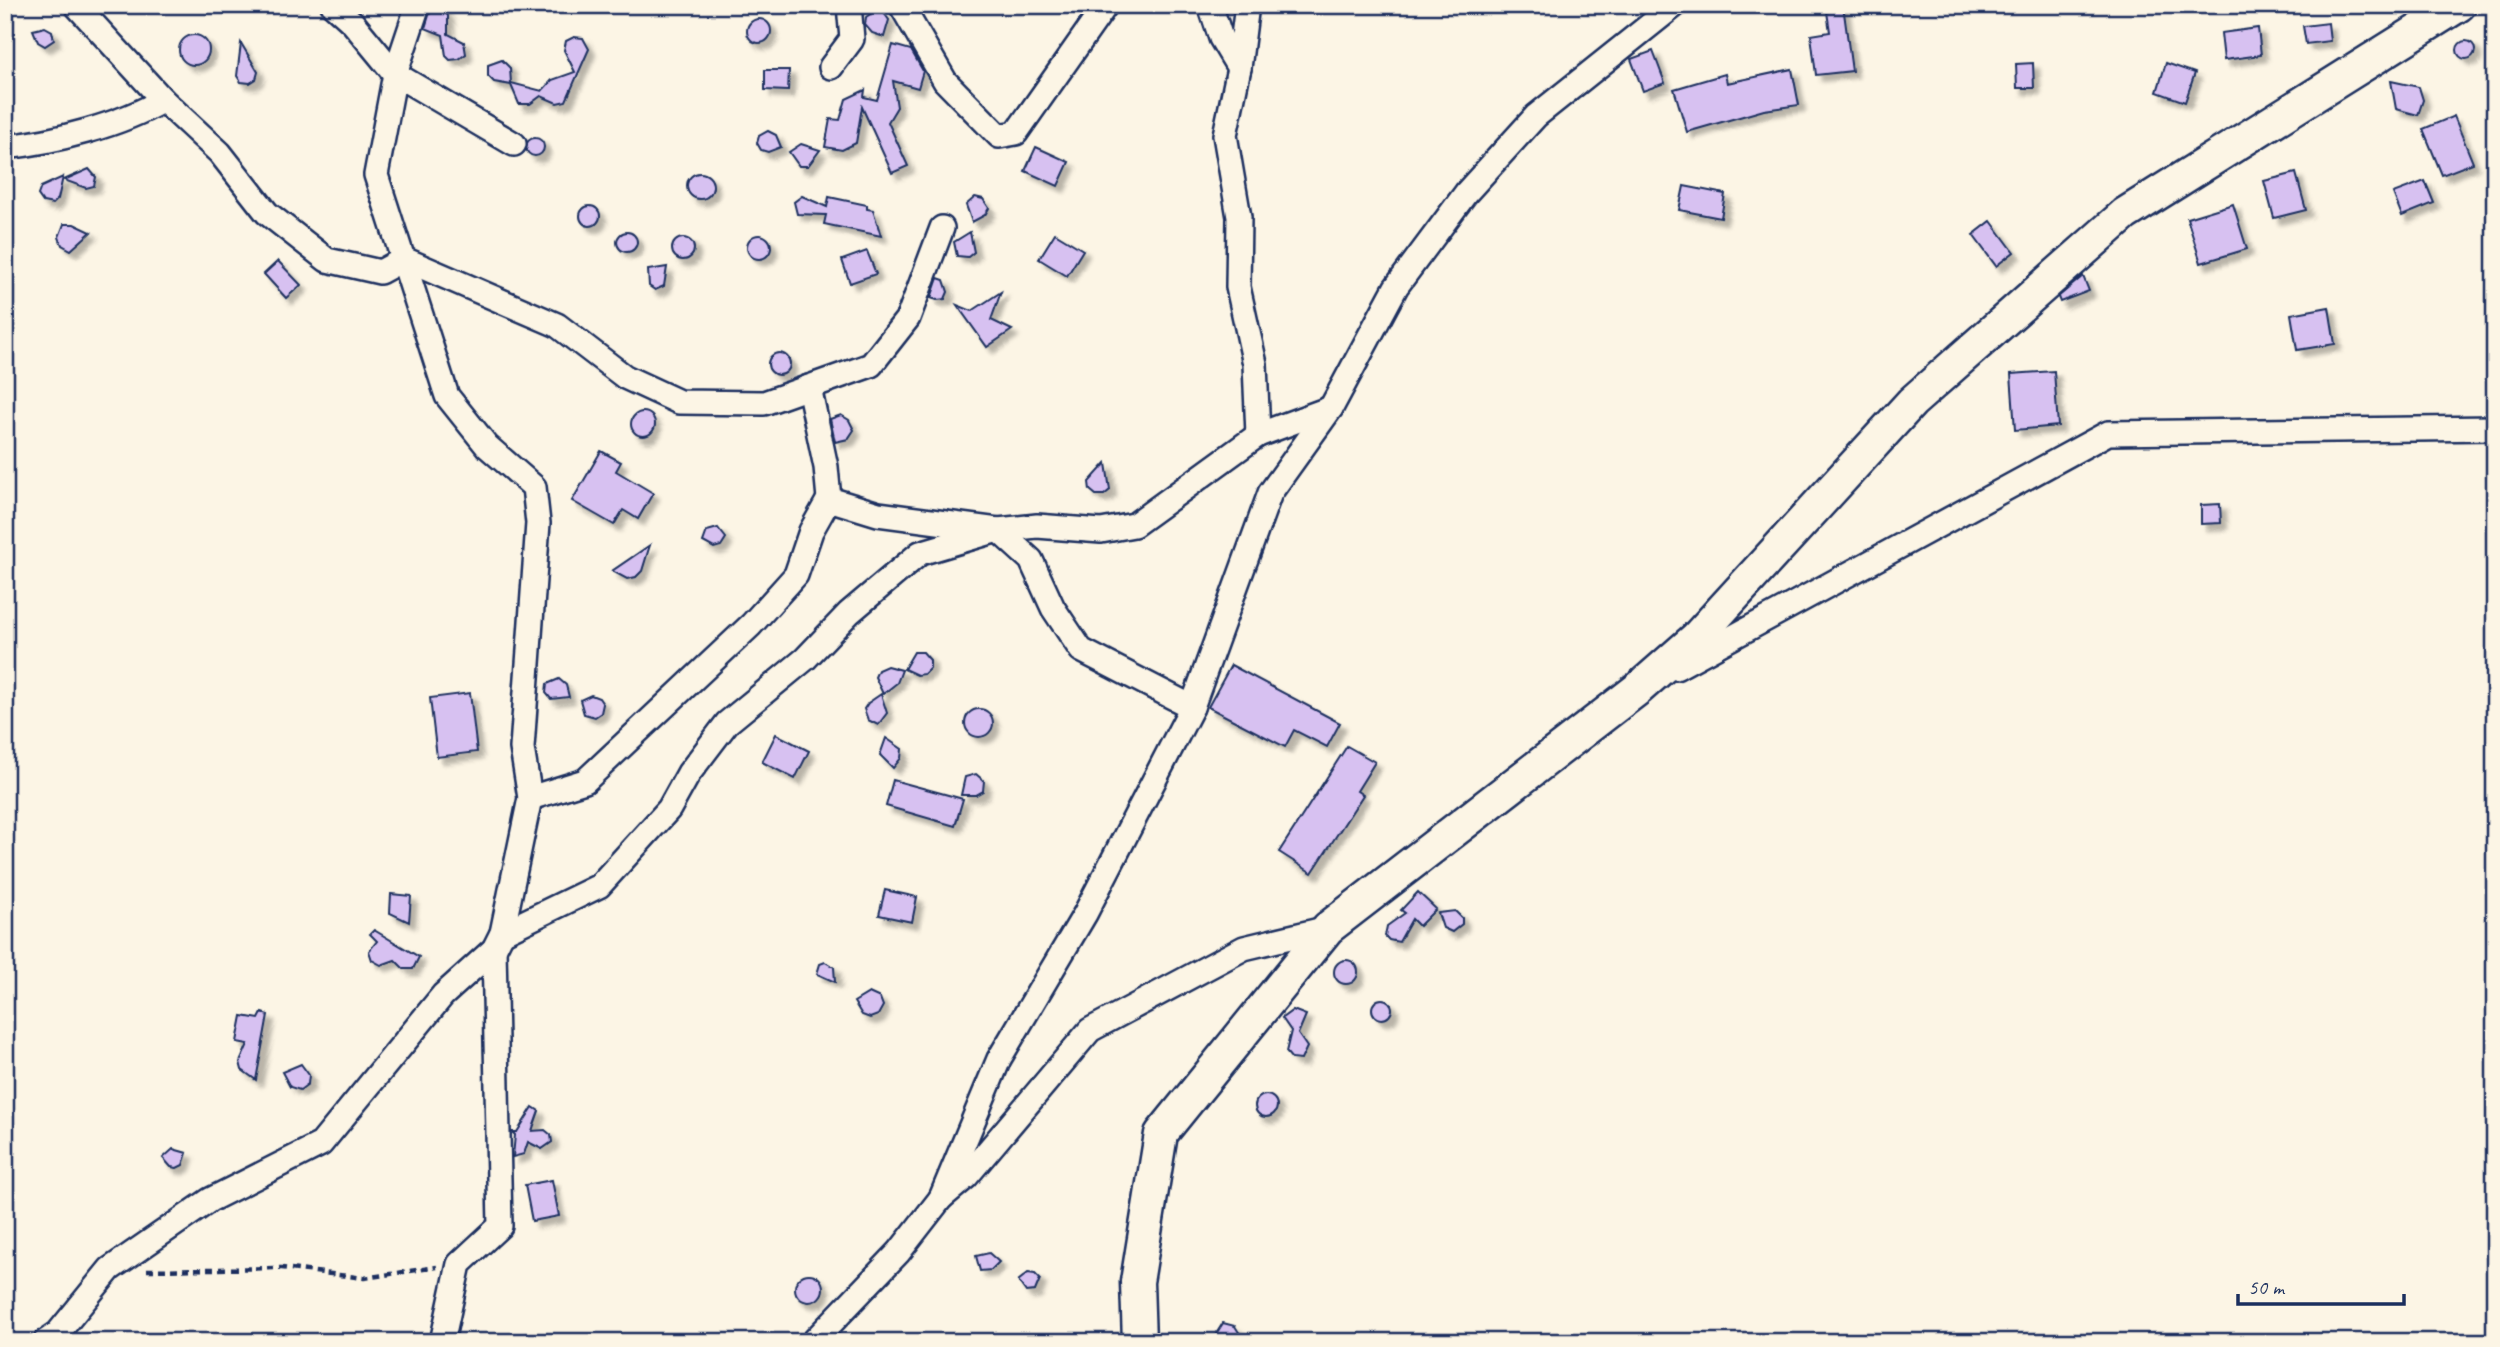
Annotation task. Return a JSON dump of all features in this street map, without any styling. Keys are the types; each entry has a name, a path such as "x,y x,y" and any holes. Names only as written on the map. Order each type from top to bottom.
{"street":[{"path":"76,5 163,100 220,153 267,213 327,260 380,272 404,259"},
{"path":"333,5 353,23 396,74 514,144"},
{"path":"418,5 396,74 376,175 446,396 487,446 534,487 538,523 522,748 530,798 498,941 500,1226 459,1264 442,1342"},
{"path":"831,67 852,39 849,5"},
{"path":"901,5 945,81 999,136 1016,134 1106,5"},
{"path":"1210,5 1221,38 1239,68"},
{"path":"1248,5 1239,68 1224,135 1240,217 1238,287 1255,364 1258,435"},
{"path":"941,1198 999,1059 1085,914 1192,707 1269,493 1331,408 1396,287 1466,193 1536,116 1675,5"},
{"path":"1139,1342 1137,1282 1161,1134 1328,928 1639,688 1696,638 1912,402 2124,214 2459,5"},
{"path":"5,147 29,145 139,114 163,100"},
{"path":"404,259 557,325 625,377 679,402 764,403 871,365 908,318 942,228"},
{"path":"530,798 585,782 751,625 796,575 811,531 828,499 826,467 809,387"},
{"path":"45,1342 58,1333 110,1269 210,1200 321,1144 443,995 498,941 599,886 669,809 689,773 727,723 805,659 849,613 920,553 999,530 1037,526 1101,531 1135,525 1258,435 1331,408"},
{"path":"1639,688 2108,433 2495,428"},
{"path":"828,499 878,514 999,530 1031,560 1053,608 1081,650 1192,707"},
{"path":"813,1342 899,1252 941,1198 967,1177 1090,1030 1244,948 1328,928"}],"path":[{"path":"110,1269 193,1271 282,1268 364,1279 459,1264"}],"building":[{"path":"1826,5 1843,5 1852,71 1816,75 1811,35 1830,32"},
{"path":"432,6 443,8 448,16 448,34 464,42 466,54 459,59 450,60 446,56 443,35 425,28"},
{"path":"876,10 884,13 889,20 884,37 872,33 865,25 866,17"},
{"path":"759,19 768,22 771,31 768,40 759,43 750,40 747,31 750,22"},
{"path":"2328,23 2330,41 2306,44 2303,26"},
{"path":"45,27 52,31 54,40 45,46 38,42 33,30"},
{"path":"2258,28 2261,55 2224,60 2221,33"},
{"path":"194,35 204,40 209,50 204,60 194,65 184,60 179,50 184,40"},
{"path":"574,37 583,38 589,49 566,101 557,103 541,96 530,104 519,104 511,85 494,82 488,76 488,65 502,60 510,68 511,83 542,91 552,80 575,72 564,50 566,41"},
{"path":"2466,41 2472,44 2475,50 2472,56 2466,59 2460,56 2457,50 2460,44"},
{"path":"241,43 258,72 256,79 250,83 241,82 237,76"},
{"path":"893,45 911,50 923,71 918,88 893,81 897,107 888,122 908,166 892,173 862,107 856,143 842,150 825,147 830,119 840,120 846,99 865,90 864,97 877,100"},
{"path":"1653,51 1665,83 1643,91 1631,59"},
{"path":"2033,63 2034,88 2017,88 2016,64"},
{"path":"2166,63 2195,73 2185,102 2157,92"},
{"path":"1792,69 1799,105 1764,110 1687,132 1674,89 1725,74 1727,83"},
{"path":"765,70 789,70 788,91 765,90"},
{"path":"2391,81 2419,87 2423,100 2418,115 2396,109"},
{"path":"2454,116 2473,163 2442,175 2423,129"},
{"path":"768,131 776,135 781,147 768,152 761,150 757,143 759,136"},
{"path":"531,138 539,138 544,147 542,154 531,156 526,151 526,143"},
{"path":"801,144 820,150 808,166 799,166 789,152"},
{"path":"1036,147 1069,162 1058,186 1025,171"},
{"path":"89,169 96,177 94,186 86,188 64,180"},
{"path":"700,173 709,177 713,186 709,195 700,199 691,195 687,186 691,177"},
{"path":"2296,173 2306,210 2274,218 2264,181"},
{"path":"63,177 58,199 53,204 43,202 38,195 41,187"},
{"path":"2425,181 2434,203 2402,216 2393,193"},
{"path":"1684,186 1725,194 1721,218 1679,210"},
{"path":"802,196 827,207 829,197 867,205 867,209 873,210 881,236 824,224 826,215 797,214 794,202"},
{"path":"975,197 983,199 989,208 985,215 972,222 966,205"},
{"path":"2233,204 2247,249 2201,263 2187,218"},
{"path":"590,206 597,209 600,216 597,223 590,226 583,223 580,216 583,209"},
{"path":"1991,221 2014,252 1996,266 1973,235"},
{"path":"64,224 74,224 91,232 71,250 62,245 59,237"},
{"path":"627,232 634,235 637,242 634,249 627,252 620,249 617,242 620,235"},
{"path":"970,232 974,252 968,257 957,256 954,242"},
{"path":"1055,233 1083,250 1067,276 1039,259"},
{"path":"759,235 768,238 771,247 768,256 759,259 750,256 747,247 750,238"},
{"path":"683,238 691,241 694,249 691,257 683,260 675,257 672,249 675,241"},
{"path":"867,251 876,274 850,283 842,260"},
{"path":"278,261 301,285 286,298 264,274"},
{"path":"667,267 664,286 655,290 649,286 648,270"},
{"path":"2083,276 2089,291 2060,302 2058,297"},
{"path":"938,278 944,280 948,292 945,299 931,298"},
{"path":"1001,292 991,320 1012,330 987,347 957,305 972,311"},
{"path":"2329,307 2335,344 2297,350 2291,314"},
{"path":"779,353 787,356 790,364 787,372 779,375 771,372 768,364 771,356"},
{"path":"2054,371 2058,426 2015,430 2011,374"},
{"path":"643,412 652,415 655,424 652,433 643,436 634,433 631,424 634,415"},
{"path":"841,415 849,420 854,430 848,439 835,442 830,419"},
{"path":"601,451 621,462 616,471 653,493 638,519 623,510 614,525 572,501"},
{"path":"1106,463 1110,490 1104,495 1096,495 1090,490 1089,482"},
{"path":"2220,504 2221,523 2201,524 2201,505"},
{"path":"718,528 726,538 721,546 714,548 703,542 707,531"},
{"path":"650,545 642,571 636,577 627,579 612,571"},
{"path":"914,652 923,652 930,660 930,668 924,674 917,675 904,669"},
{"path":"1231,665 1340,723 1327,747 1294,730 1285,747 1208,707"},
{"path":"887,666 902,670 897,683 883,694 875,677 878,670"},
{"path":"559,679 566,685 569,697 551,699 546,693 547,684"},
{"path":"470,693 477,752 437,757 430,698"},
{"path":"881,694 887,713 878,725 868,720 864,709"},
{"path":"591,695 599,698 603,704 601,713 595,717 584,714 580,700"},
{"path":"979,709 989,713 993,723 989,733 979,737 969,733 965,723 969,713"},
{"path":"776,734 809,751 795,779 762,762"},
{"path":"886,738 902,749 901,758 893,768 880,755"},
{"path":"1347,746 1375,762 1357,791 1363,795 1312,873 1279,852"},
{"path":"976,774 984,781 983,791 976,795 961,795 965,777"},
{"path":"893,780 963,799 955,826 886,806"},
{"path":"885,890 917,897 912,922 879,915"},
{"path":"1418,892 1436,909 1419,926 1412,919 1399,942 1389,940 1385,936 1387,926 1405,913 1401,910"},
{"path":"391,894 411,896 409,922 390,913"},
{"path":"1455,911 1462,918 1462,924 1452,932 1443,928 1438,913"},
{"path":"374,930 419,957 413,969 404,969 395,960 381,965 372,960 369,951 377,941 370,934"},
{"path":"1346,960 1355,963 1358,972 1355,981 1346,984 1337,981 1334,972 1337,963"},
{"path":"825,962 834,967 835,982 817,974 820,964"},
{"path":"869,993 880,998 883,1006 878,1015 870,1018 862,1015 854,1002"},
{"path":"1382,999 1389,1002 1392,1009 1389,1016 1382,1019 1375,1016 1372,1009 1375,1002"},
{"path":"1293,1010 1306,1015 1298,1034 1307,1047 1301,1060 1292,1059 1286,1052 1291,1031 1282,1018"},
{"path":"262,1013 268,1015 256,1080 242,1070 240,1062 248,1044 237,1042 242,1016 259,1019"},
{"path":"301,1064 309,1075 308,1084 300,1090 290,1087 282,1072"},
{"path":"1266,1095 1274,1098 1277,1106 1274,1114 1266,1117 1258,1114 1255,1106 1258,1098"},
{"path":"533,1107 539,1111 532,1131 545,1130 551,1135 552,1142 542,1149 528,1142 524,1154 513,1157 515,1135 512,1132 517,1132"},
{"path":"173,1149 187,1153 183,1165 177,1168 171,1167 163,1158"},
{"path":"552,1180 559,1216 532,1221 525,1185"},
{"path":"989,1253 999,1262 991,1270 980,1271 976,1256"},
{"path":"1028,1273 1035,1274 1040,1279 1035,1291 1026,1292 1018,1281"},
{"path":"809,1274 819,1278 823,1288 819,1298 809,1302 799,1298 795,1288 799,1278"},
{"path":"1223,1323 1235,1326 1245,1342 1211,1342"}]}
